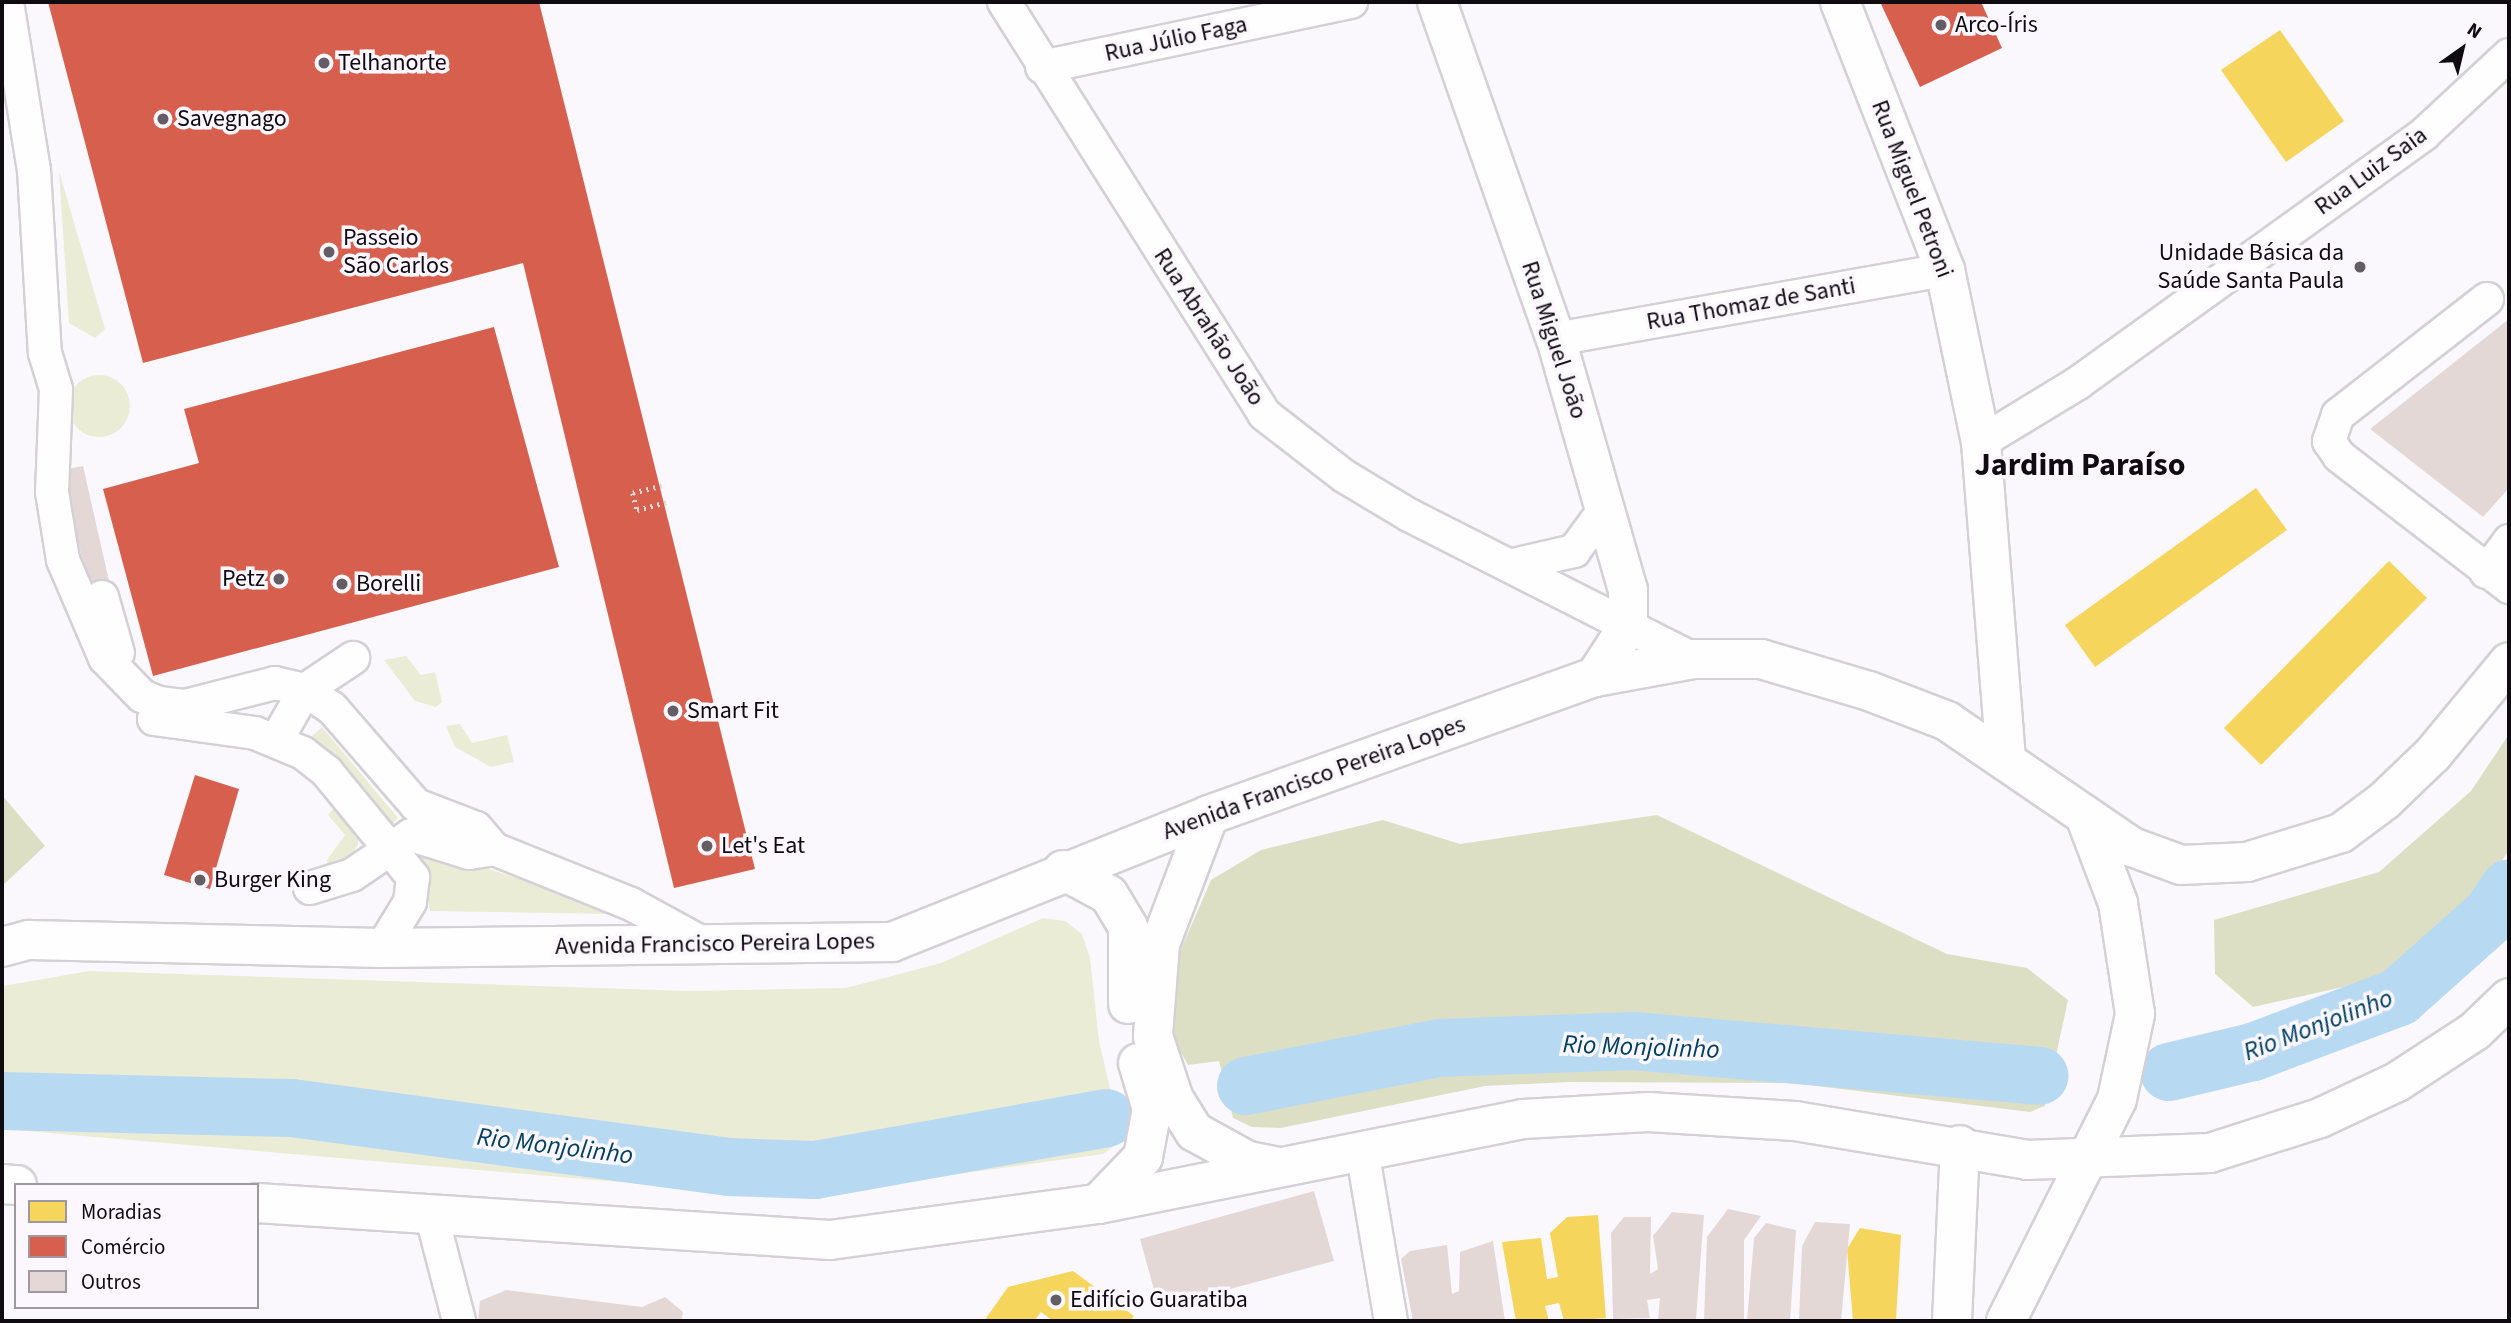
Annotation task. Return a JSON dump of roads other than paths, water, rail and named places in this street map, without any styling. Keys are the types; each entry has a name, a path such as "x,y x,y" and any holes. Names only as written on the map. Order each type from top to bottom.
{"main road":[{"name":"Rua Miguel João","path":"1437,2 1556,338 1628,590 1628,626"},
{"name":"Rua Miguel Petroni","path":"1840,2 1945,270 1981,442 2006,757"},
{"path":"1595,677 1628,626"},
{"name":"Avenida Francisco Pereira Lopes","path":"2,947 29,940 382,948 892,942 1063,870 1595,677 1693,659 1761,659 1815,672 1947,721 2006,757 2087,821 2181,865 2293,852 2341,833 2384,801 2432,754 2509,662"},
{"path":"1209,815 1160,944 1153,1036 1174,1099 1195,1132 1248,1161 1278,1167"},
{"path":"2006,1321 2116,1099 2135,1014 2118,903 2087,821"},
{"path":"1063,870 1108,895 1128,927 1129,1033 1152,1109 1143,1157 1098,1204"},
{"path":"259,1203 432,1217 830,1240 1098,1204 1523,1119 1648,1112 1795,1121 1960,1145 2027,1160 2210,1153 2320,1118 2397,1082 2474,1031 2509,998"},
{"path":"1952,1321 1960,1145"}],"street":[{"path":"7,2 34,170 45,353 56,389 52,492 63,560 89,626 126,681 150,699 185,706 275,683 305,690 332,708 416,805 476,828 494,849 631,904 706,946"},
{"name":"Rua Abrahão João","path":"1004,2 1042,67 1265,414 1344,476 1693,659"},
{"name":"Rua Júlio Faga","path":"1042,67 1351,2"},
{"name":"Rua Luiz Saia","path":"1981,442 2078,383 2424,134 2509,55"},
{"name":"Rua Thomaz de Santi","path":"1556,338 1945,270"},
{"path":"2487,299 2338,415 2329,441 2339,456 2498,580 2509,541"},
{"path":"45,353 34,391 33,490 42,556 86,658 127,708 158,721 276,741 327,772 390,844 412,877 410,902 382,948"},
{"path":"1513,565 1574,551 1605,509"},
{"path":"102,597 126,681"},
{"path":"276,741 305,690 353,658"},
{"path":"310,888 352,875 390,844 411,835 469,853 494,849"},
{"path":"1362,1150 1391,1321"},
{"path":"432,1217 459,1321"}],"waterway":[{"name":"Rio Monjolinho","path":"2169,1072 2253,1052 2399,997 2491,915 2509,888"},
{"name":"Rio Monjolinho","path":"1246,1086 1440,1048 1633,1041 2039,1076"},
{"name":"Rio Monjolinho","path":"2,1101 292,1108 729,1167 815,1170 1106,1118"}],"place":[{"name":"Arco-Íris","path":"1941,25"},
{"name":"Telhanorte","path":"324,63"},
{"name":"Savegnago","path":"163,119"},
{"name":"Passeio São Carlos","path":"329,252"},
{"name":"Unidade Básica da Saúde Santa Paula","path":"2360,267"},
{"name":"Petz","path":"279,579"},
{"name":"Borelli","path":"342,584"},
{"name":"Smart Fit","path":"673,711"},
{"name":"Let's Eat","path":"707,846"},
{"name":"Burger King","path":"200,880"},
{"name":"Edifício Guaratiba","path":"1056,1300"}],"district":[{"name":"Jardim Paraíso","path":"2080,465"}]}
